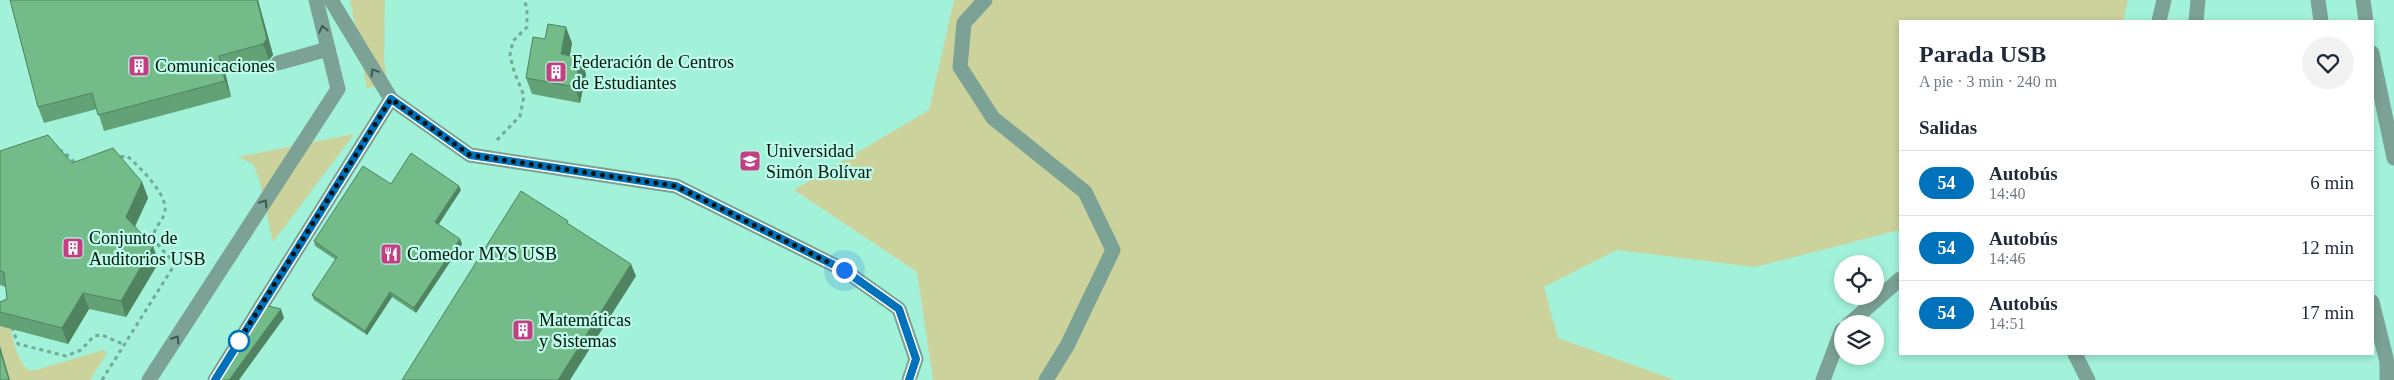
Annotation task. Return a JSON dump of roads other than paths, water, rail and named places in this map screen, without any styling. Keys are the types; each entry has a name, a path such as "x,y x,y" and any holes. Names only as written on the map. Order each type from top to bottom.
{"lane":[{"path":"149,380 338,89 316,0"},
{"path":"331,0 391,99 470,155 676,186 844,270 899,309 916,359 909,380"},
{"path":"985,0 964,23 960,67 993,118 1085,192 1113,250 1067,346 1046,380"},
{"path":"2159,20 2164,0"},
{"path":"2196,20 2198,0"},
{"path":"2318,0 2321,20"},
{"path":"2363,0 2366,20"},
{"path":"278,63 328,49"},
{"path":"2374,63 2394,158"},
{"path":"215,380 391,99"},
{"path":"1859,315 1899,280"},
{"path":"2374,310 2387,362 2386,380"},
{"path":"1823,380 1834,351"},
{"path":"2075,355 2088,380"}],"place":[{"name":"Comunicaciones","path":"139,66"},
{"name":"Federación de Centros de Estudiantes","path":"556,72"},
{"name":"Universidad Simón Bolívar","path":"750,161"},
{"name":"Conjunto de Auditorios USB","path":"73,248"},
{"name":"Comedor MYS USB","path":"391,254"},
{"name":"Matemáticas y Sistemas","path":"523,330"}]}
